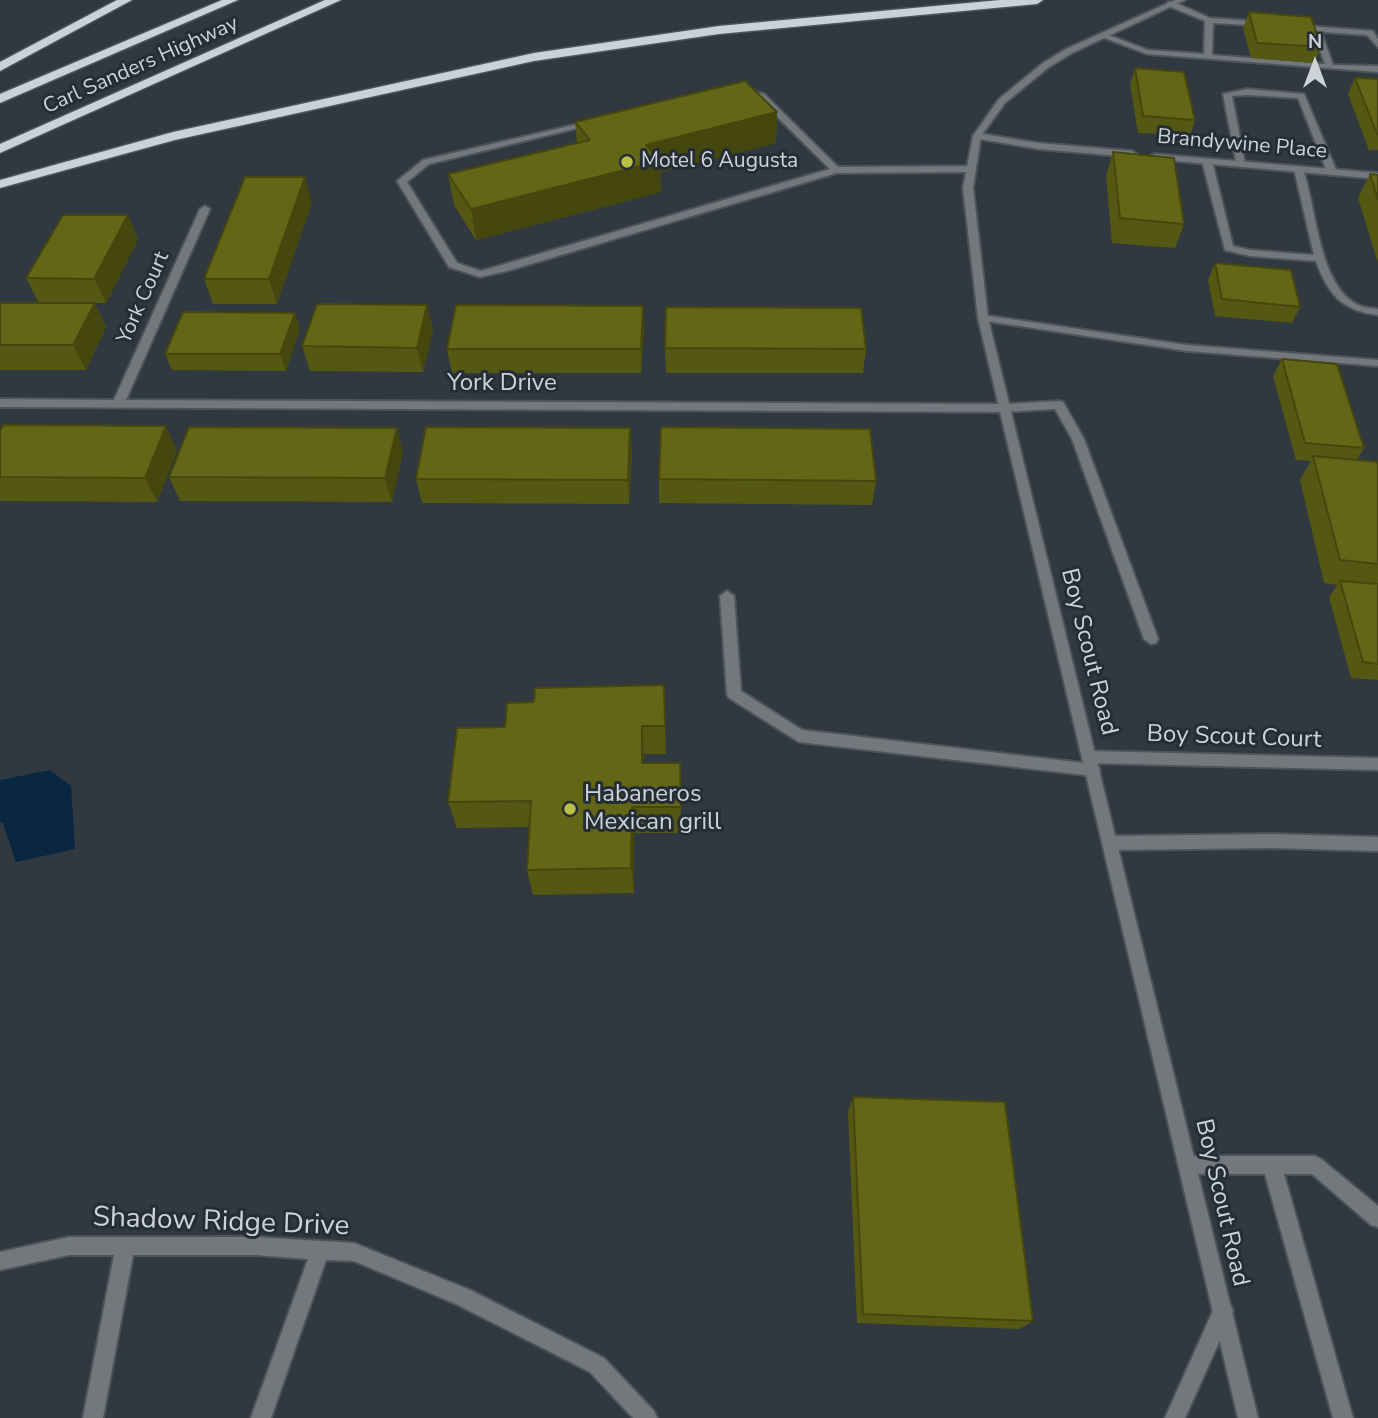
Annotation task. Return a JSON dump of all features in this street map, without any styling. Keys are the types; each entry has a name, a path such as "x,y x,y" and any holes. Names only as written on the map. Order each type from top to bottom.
{"highway":[{"path":"0,67 126,0"},
{"name":"Carl Sanders Highway","path":"0,99 232,0"},
{"name":"Carl Sanders Highway","path":"0,149 335,0"},
{"path":"0,184 173,136 534,57 719,30 1037,0"}],"street":[{"path":"1176,2 1209,20 1276,25"},
{"name":"Boy Scout Road","path":"1176,2 1046,65 1002,101 977,136 968,188 983,318 1248,1418"},
{"path":"1208,57 1209,20"},
{"path":"1289,26 1370,33 1378,45"},
{"path":"1316,29 1330,66"},
{"path":"1103,36 1147,52 1378,69"},
{"path":"732,90 761,96 836,170"},
{"path":"1240,164 1227,94 1301,96 1332,172"},
{"path":"600,120 426,162 402,181 453,265 480,274 836,170 971,169"},
{"name":"Brandywine Place","path":"977,136 1038,146 1378,176"},
{"path":"1207,161 1229,248 1250,253 1321,258"},
{"path":"1298,169 1321,258 1341,297 1358,310 1378,312"},
{"name":"York Court","path":"119,402 205,209"},
{"path":"983,318 1187,348 1378,363"},
{"name":"York Drive","path":"0,404 119,402 1005,408"},
{"path":"1005,408 1059,405 1078,439 1151,639"},
{"name":"Boy Scout Court","path":"727,596 734,694 799,736 1091,764 1378,764"},
{"path":"1111,843 1272,841 1378,844"},
{"path":"1188,1165 1315,1165 1378,1218"},
{"path":"1272,1165 1343,1418"},
{"name":"Shadow Ridge Drive","path":"0,1261 69,1246 256,1246 354,1252 464,1297 597,1365 647,1418"},
{"path":"93,1418 125,1246"},
{"path":"261,1418 320,1250"},
{"path":"1175,1418 1223,1311"}],"water":[{"path":"50,770 71,786 75,849 16,862 3,823 0,822 0,780"}],"building":[{"path":"1249,12 1311,17 1321,47 1257,43"},
{"path":"1135,68 1184,72 1195,120 1143,116"},
{"path":"1355,78 1378,79 1378,134 1377,134"},
{"path":"745,81 777,112 646,145 660,161 471,209 448,174 590,140 575,122"},
{"path":"1113,152 1174,158 1184,224 1120,218"},
{"path":"1370,174 1378,175 1378,199"},
{"path":"245,177 305,177 269,279 204,279"},
{"path":"63,215 128,215 94,279 26,278"},
{"path":"1215,263 1291,270 1300,307 1222,299"},
{"path":"0,303 95,303 73,345 0,345"},
{"path":"317,304 427,305 417,348 302,346"},
{"path":"456,305 643,306 641,349 447,349"},
{"path":"666,307 861,308 866,349 665,348"},
{"path":"183,312 295,313 280,354 165,354"},
{"path":"1282,359 1337,364 1364,448 1305,443"},
{"path":"3,425 166,426 145,478 0,477 0,431"},
{"path":"189,427 397,428 385,478 169,477"},
{"path":"426,427 630,428 628,480 416,479"},
{"path":"661,427 870,429 876,481 659,479"},
{"path":"1313,456 1378,462 1378,564 1340,560"},
{"path":"1340,581 1378,584 1378,664 1363,662"},
{"name":"Habaneros Mexican grill","path":"664,685 665,726 642,726 642,763 680,763 681,807 632,807 631,868 527,870 531,801 448,802 457,728 505,727 507,703 534,702 535,688"},
{"path":"853,1097 1005,1102 1033,1321 863,1314"}],"place":[{"name":"Motel 6 Augusta","path":"627,162"},
{"name":"Habaneros Mexican grill","path":"570,809"}]}
